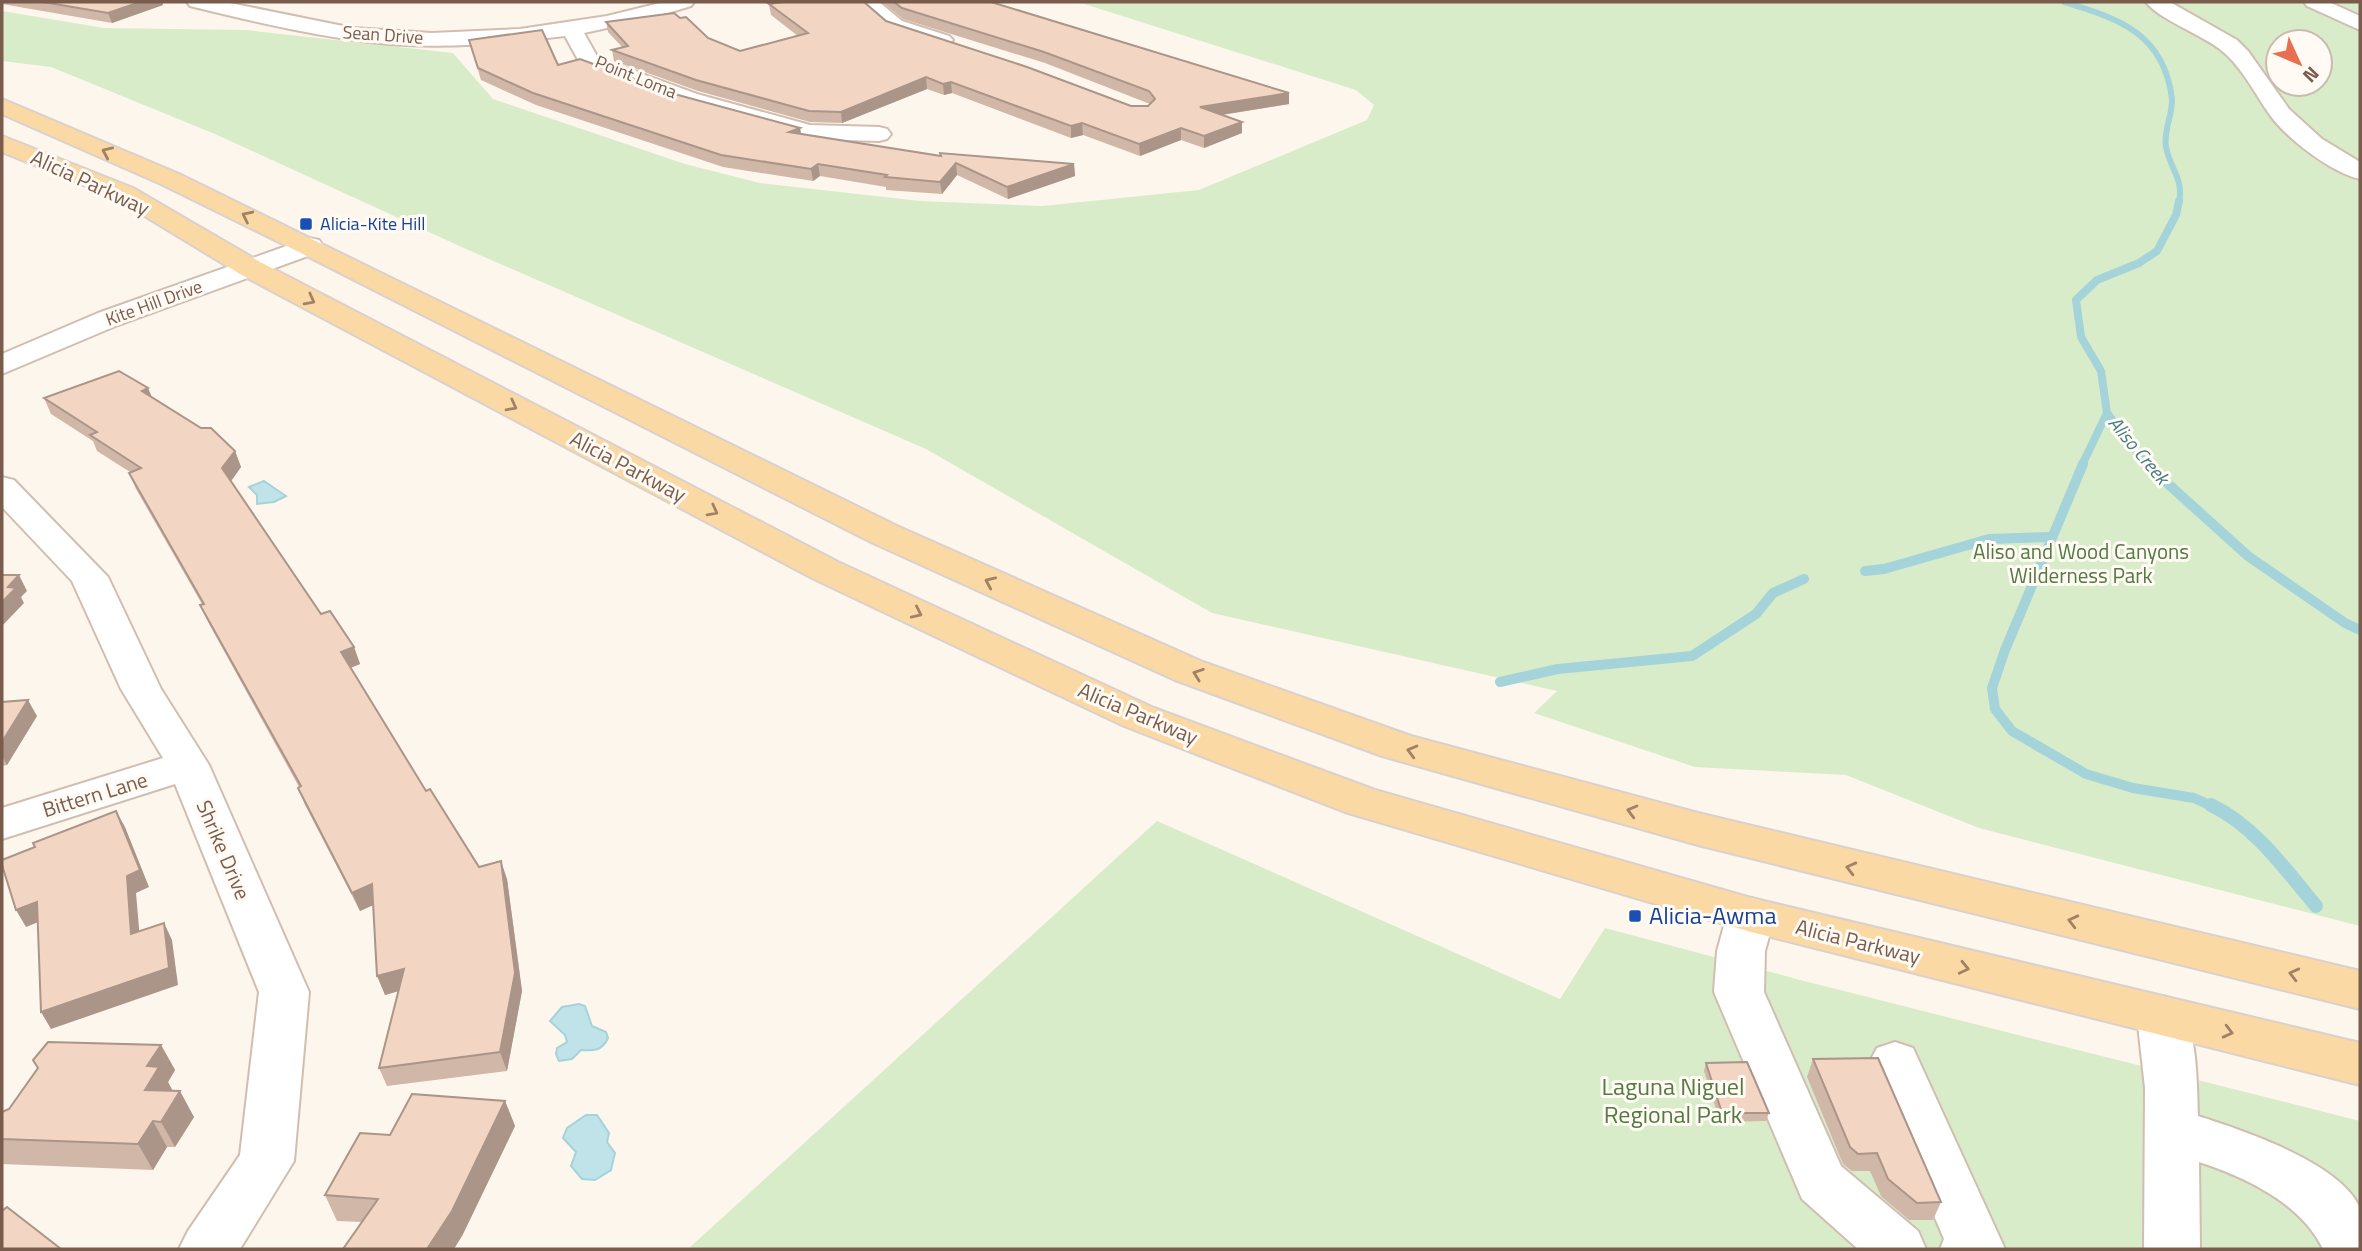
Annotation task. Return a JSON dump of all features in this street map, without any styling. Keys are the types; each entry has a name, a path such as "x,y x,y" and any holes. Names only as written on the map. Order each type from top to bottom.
{"main road":[{"name":"Alicia Parkway","path":"2,106 170,179 309,246 884,534 1215,681 1397,746 1698,829 2360,990"},
{"name":"Alicia Parkway","path":"2,143 124,193 250,268 825,570 1139,717 1360,801 1751,915 2360,1064"}],"street":[{"name":"Sean Drive","path":"197,2 356,35 473,38 571,29 653,13 684,2"},
{"path":"867,2 895,25 959,46"},
{"path":"2156,2 2229,45 2240,55 2281,114 2313,144 2360,172"},
{"path":"2314,2 2360,24"},
{"name":"Point Loma","path":"571,29 590,62 689,99 809,132 879,134"},
{"name":"Kite Hill Drive","path":"2,365 108,319 309,246"},
{"name":"Shrike Drive","path":"2,487 89,577 141,689 188,765 284,992 267,1161 208,1249"},
{"name":"Bittern Lane","path":"2,824 188,765"},
{"path":"1751,915 1741,951 1739,992 1821,1182 1898,1249"},
{"path":"2162,1016 2171,1088 2172,1249"},
{"path":"1895,1063 1976,1249 1968,1249"},
{"path":"2172,1131 2244,1154 2307,1191 2319,1199 2346,1233 2352,1249"}],"green space":[{"name":"Aliso and Wood Canyons Wilderness Park","path":"1078,2 2360,2 2360,926 1979,828 1846,775 1695,767 1534,713 1557,691 1212,613 926,449 466,249 215,134 51,67 2,61 2,11 104,28 246,30 453,53 493,99 685,164 760,183 920,201 1042,206 1199,190 1367,120 1374,105 1356,90"},
{"name":"Laguna Niguel Regional Park","path":"1157,821 1560,999 1605,928 2360,1121 2360,1249 688,1249"}],"water":[{"path":"264,481 286,496 274,502 257,504 257,495 249,487"},
{"path":"579,1004 585,1006 592,1026 606,1032 608,1038 597,1049 581,1050 572,1059 559,1061 557,1048 567,1042 565,1035 550,1021 562,1007"},
{"path":"586,1115 597,1115 609,1133 607,1142 615,1153 611,1170 595,1180 582,1179 571,1166 576,1152 563,1138 567,1128"}],"building":[{"path":"43,2 140,2 108,13"},
{"path":"864,2 886,21 1027,67 1131,106 1148,106 1155,99 1149,91 1044,52 902,8 894,2 991,2 1289,93 1200,107 1242,122 1204,136 1181,128 1139,144 1082,123 1071,126 951,82 943,84 926,77 841,112 809,111 696,80 612,50 628,46 606,22 674,13 680,18 686,17 708,38 740,51 808,33 769,4"},
{"path":"542,30 558,65 580,59 678,95 800,128 789,132 941,156 940,153 1074,164 1007,187 956,163 940,182 885,177 887,175 818,164 811,169 721,155 533,93 478,68 469,40"},
{"path":"119,371 148,388 142,391 201,428 211,428 235,451 222,468 321,614 330,611 354,647 341,652 426,791 430,789 479,867 501,861 515,973 500,1052 379,1068 404,969 377,976 372,884 352,893 298,788 301,786 200,605 204,604 129,473 141,468 90,435 97,432 44,398"},
{"path":"2,575 19,575 8,587 16,588 2,602"},
{"path":"28,700 2,742 2,702"},
{"path":"116,811 140,870 127,876 131,934 164,923 169,968 41,1012 37,902 16,910 2,860 35,847 33,843"},
{"path":"48,1042 161,1045 147,1066 159,1067 145,1090 180,1091 161,1122 153,1121 138,1144 2,1139 2,1112 9,1109 38,1068 33,1060"},
{"path":"1878,1058 1941,1202 1917,1203 1888,1179 1877,1153 1858,1154 1850,1147 1813,1059"},
{"path":"1747,1062 1769,1113 1722,1113 1706,1063"},
{"path":"412,1094 505,1101 452,1211 427,1249 343,1249 378,1199 325,1195 360,1133 390,1135"},
{"path":"7,1207 61,1249 2,1249 2,1211"}],"waterway":[{"name":"Aliso Creek","path":"2064,2 2103,15 2136,32 2159,58 2172,99 2165,141 2180,187 2179,203"},
{"name":"Aliso Creek","path":"2107,413 2101,371 2081,337 2076,300 2097,280 2139,263 2157,251 2176,215 2179,201"},
{"path":"2082,465 2107,413"},
{"name":"Aliso Creek","path":"2107,413 2147,465"},
{"path":"2083,464 2005,650 1992,688 1995,709 2012,731 2086,774 2133,788 2194,798 2214,807"},
{"name":"Aliso Creek","path":"2147,465 2248,556 2345,623 2360,630"},
{"path":"1865,571 1884,569 1989,539 2050,537"},
{"path":"1500,682 1558,669 1692,656 1756,614 1773,593 1804,579"},
{"path":"2211,805 2242,824 2255,836 2316,906"}],"place":[{"name":"Alicia-Kite Hill","path":"306,224"},
{"name":"Alicia-Awma","path":"1635,916"}]}
